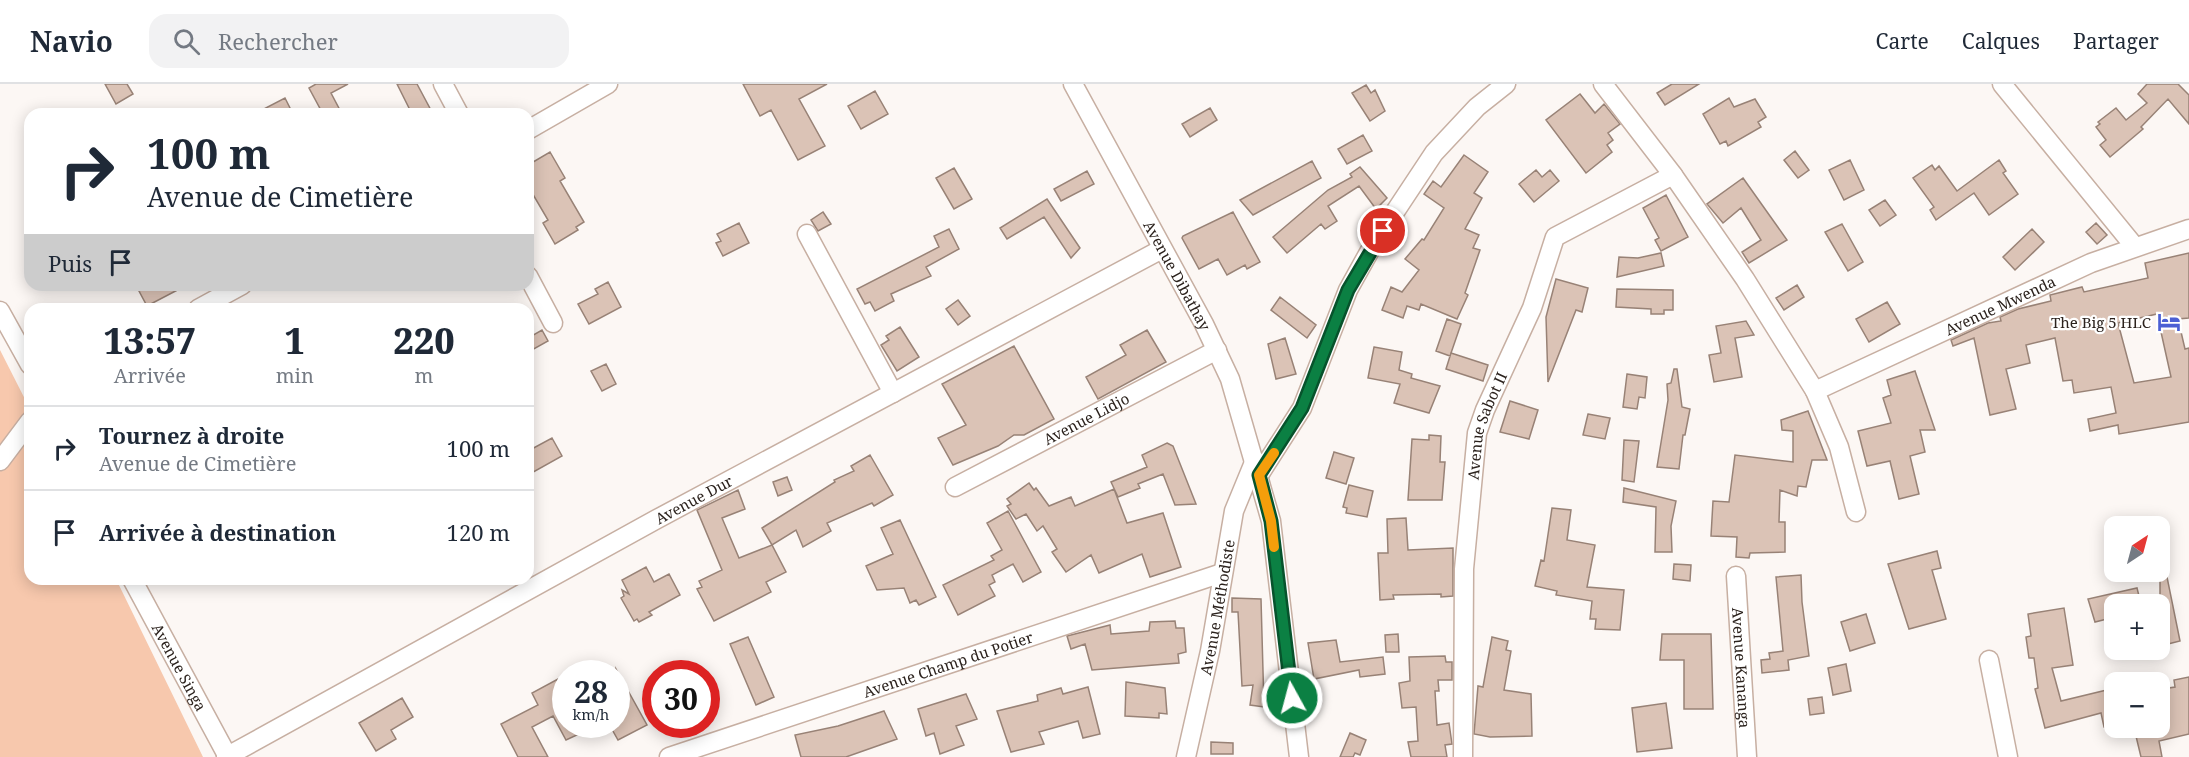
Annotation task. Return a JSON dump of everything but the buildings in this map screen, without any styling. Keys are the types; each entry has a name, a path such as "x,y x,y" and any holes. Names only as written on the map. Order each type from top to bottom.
{"street":[{"path":"443,84 456,108"},
{"path":"534,127 608,84"},
{"name":"Avenue Dibathay","path":"1073,84 1217,350 1230,379 1271,521 1299,757"},
{"name":"Avenue Méthodiste","path":"1186,757 1210,651 1234,511 1257,467 1302,408 1348,290 1373,245 1434,153 1477,107 1506,84"},
{"path":"1603,84 1673,175 1745,279 1815,391 1839,447 1856,512"},
{"path":"2002,84 2135,248"},
{"name":"Avenue Sabot II","path":"1462,757 1464,569 1477,434 1485,410 1532,308 1555,237 1673,175"},
{"name":"Avenue Mwenda","path":"1815,391 2091,263 2189,229"},
{"path":"807,234 893,393"},
{"name":"Avenue Dur","path":"227,757 893,393 1162,249"},
{"path":"534,287 554,323"},
{"path":"209,303 231,291"},
{"path":"0,310 24,354"},
{"name":"Avenue Lidjo","path":"955,487 1217,350"},
{"path":"0,461 24,429"},
{"name":"Avenue Champ du Potier","path":"672,756 1222,573"},
{"name":"Avenue Kananga","path":"1736,576 1747,757"},
{"name":"Avenue Singa","path":"135,585 227,757"},
{"path":"1989,660 2008,757"}],"shaded area":[{"path":"0,350 24,397 24,585 119,585 203,757 0,757"}],"slow traffic":[{"path":"1274,453 1259,475 1271,521 1274,547"}],"place":[{"name":"The Big 5 HLC","path":"2169,322"}],"route":[{"path":"1292,698 1271,521 1259,475 1302,408 1348,290 1383,231"}]}
